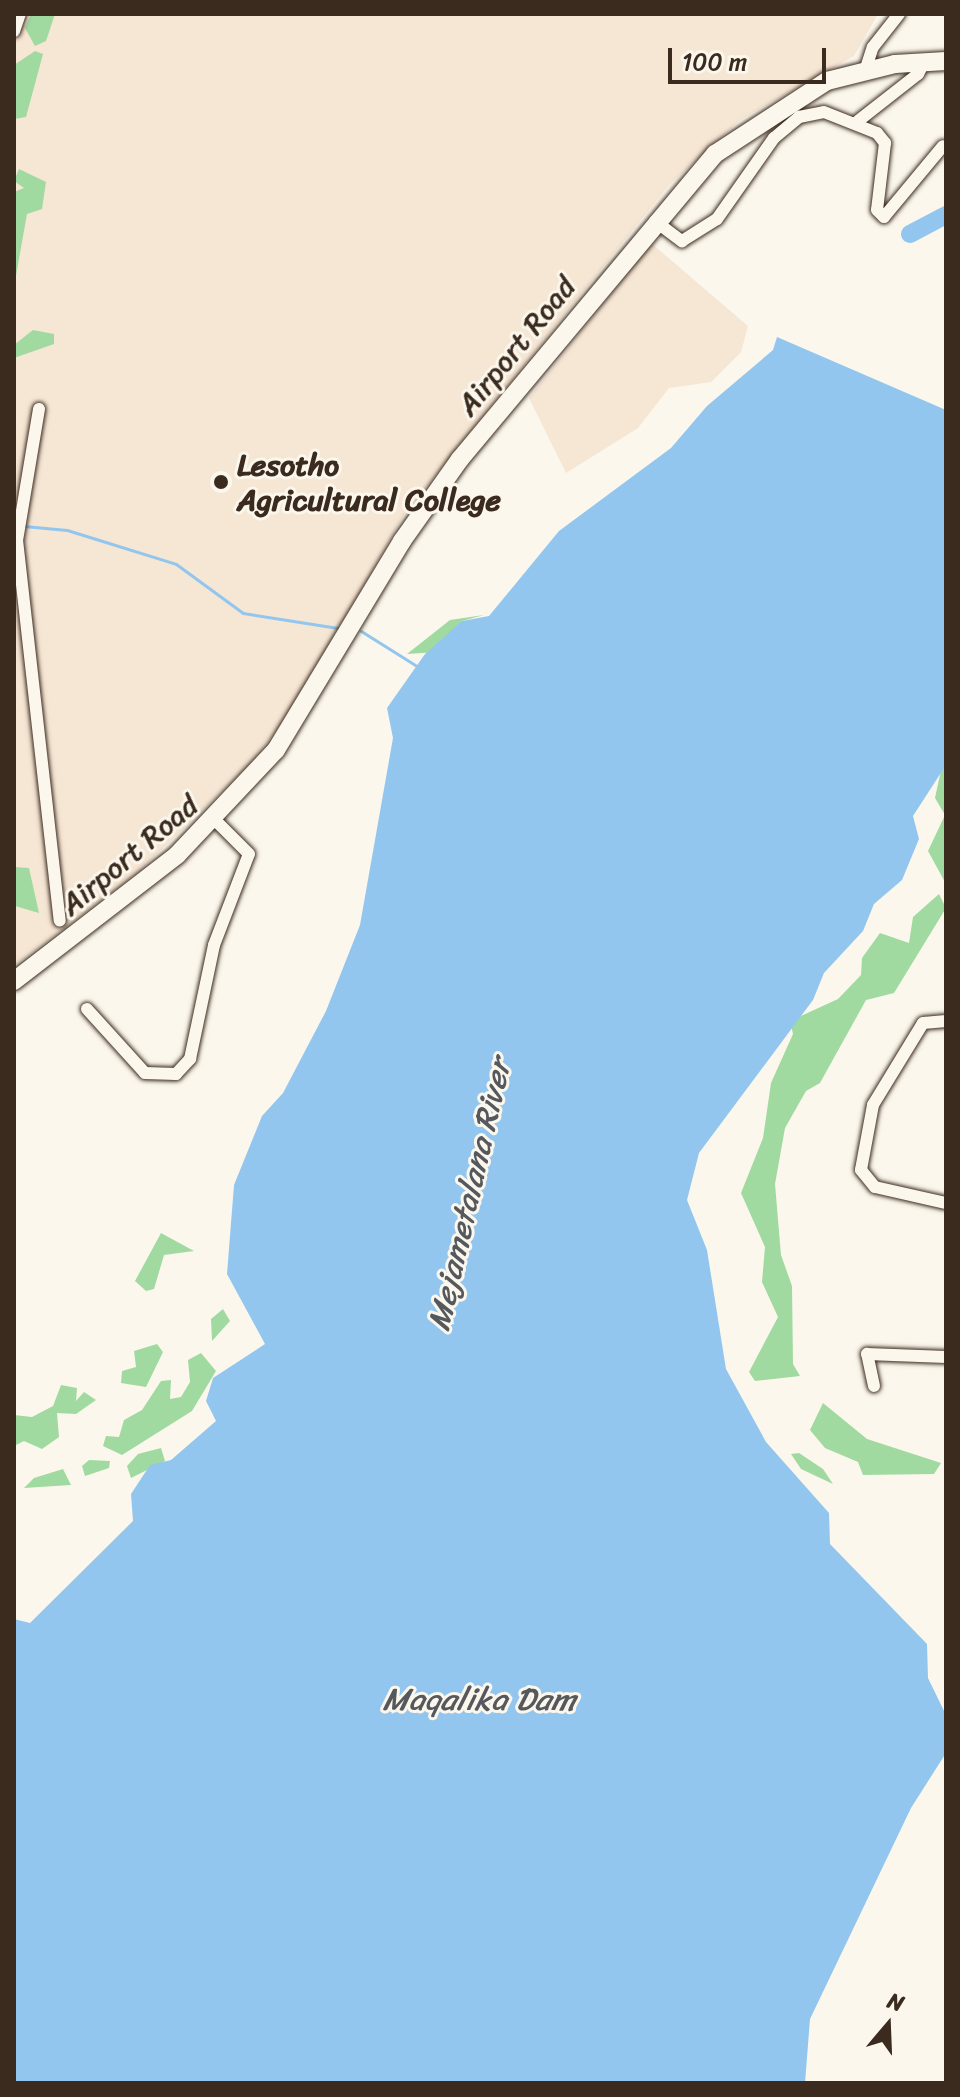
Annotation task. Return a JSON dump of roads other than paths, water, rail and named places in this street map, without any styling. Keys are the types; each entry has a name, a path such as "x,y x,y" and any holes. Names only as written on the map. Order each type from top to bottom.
{"main road":[{"name":"Airport Road","path":"14,981 127,898 215,820 310,701 402,541 454,468 655,221 715,154 758,121 815,87 865,71 946,61"}],"street":[{"path":"14,31 20,14"},
{"path":"865,71 873,47 899,14"},
{"path":"858,121 918,74 924,62"},
{"path":"655,221 682,241 717,219 786,125 824,112 858,121 885,143 877,210 884,217 943,146"},
{"path":"39,409 17,540 60,921"},
{"path":"87,1009 145,1073 176,1074 190,1059 214,945 249,854 215,820"},
{"path":"946,1021 923,1023 873,1105 861,1170 875,1187 946,1203"},
{"path":"874,1386 867,1354 946,1357"}],"water":[{"name":"Maqalika Dam","path":"777,337 946,410 946,765 913,816 919,839 902,880 874,904 863,931 824,973 813,1000 699,1153 687,1200 707,1250 726,1369 766,1442 829,1513 830,1544 927,1644 928,1678 946,1715 946,1753 911,1808 810,2019 805,2083 14,2083 14,1619 30,1623 133,1521 131,1494 150,1465 171,1460 216,1421 206,1401 213,1378 265,1344 227,1274 234,1185 262,1116 283,1093 326,1011 360,925 393,738 387,708 425,654 462,621 489,616 559,531 671,448 707,406 773,350"}],"waterway":[{"name":"Mejametalana River","path":"910,234 946,215"},
{"path":"24,526 67,530 176,564 243,613 338,628"},
{"path":"361,631 415,665"}],"place":[{"name":"Lesotho Agricultural College","path":"221,482"}]}
